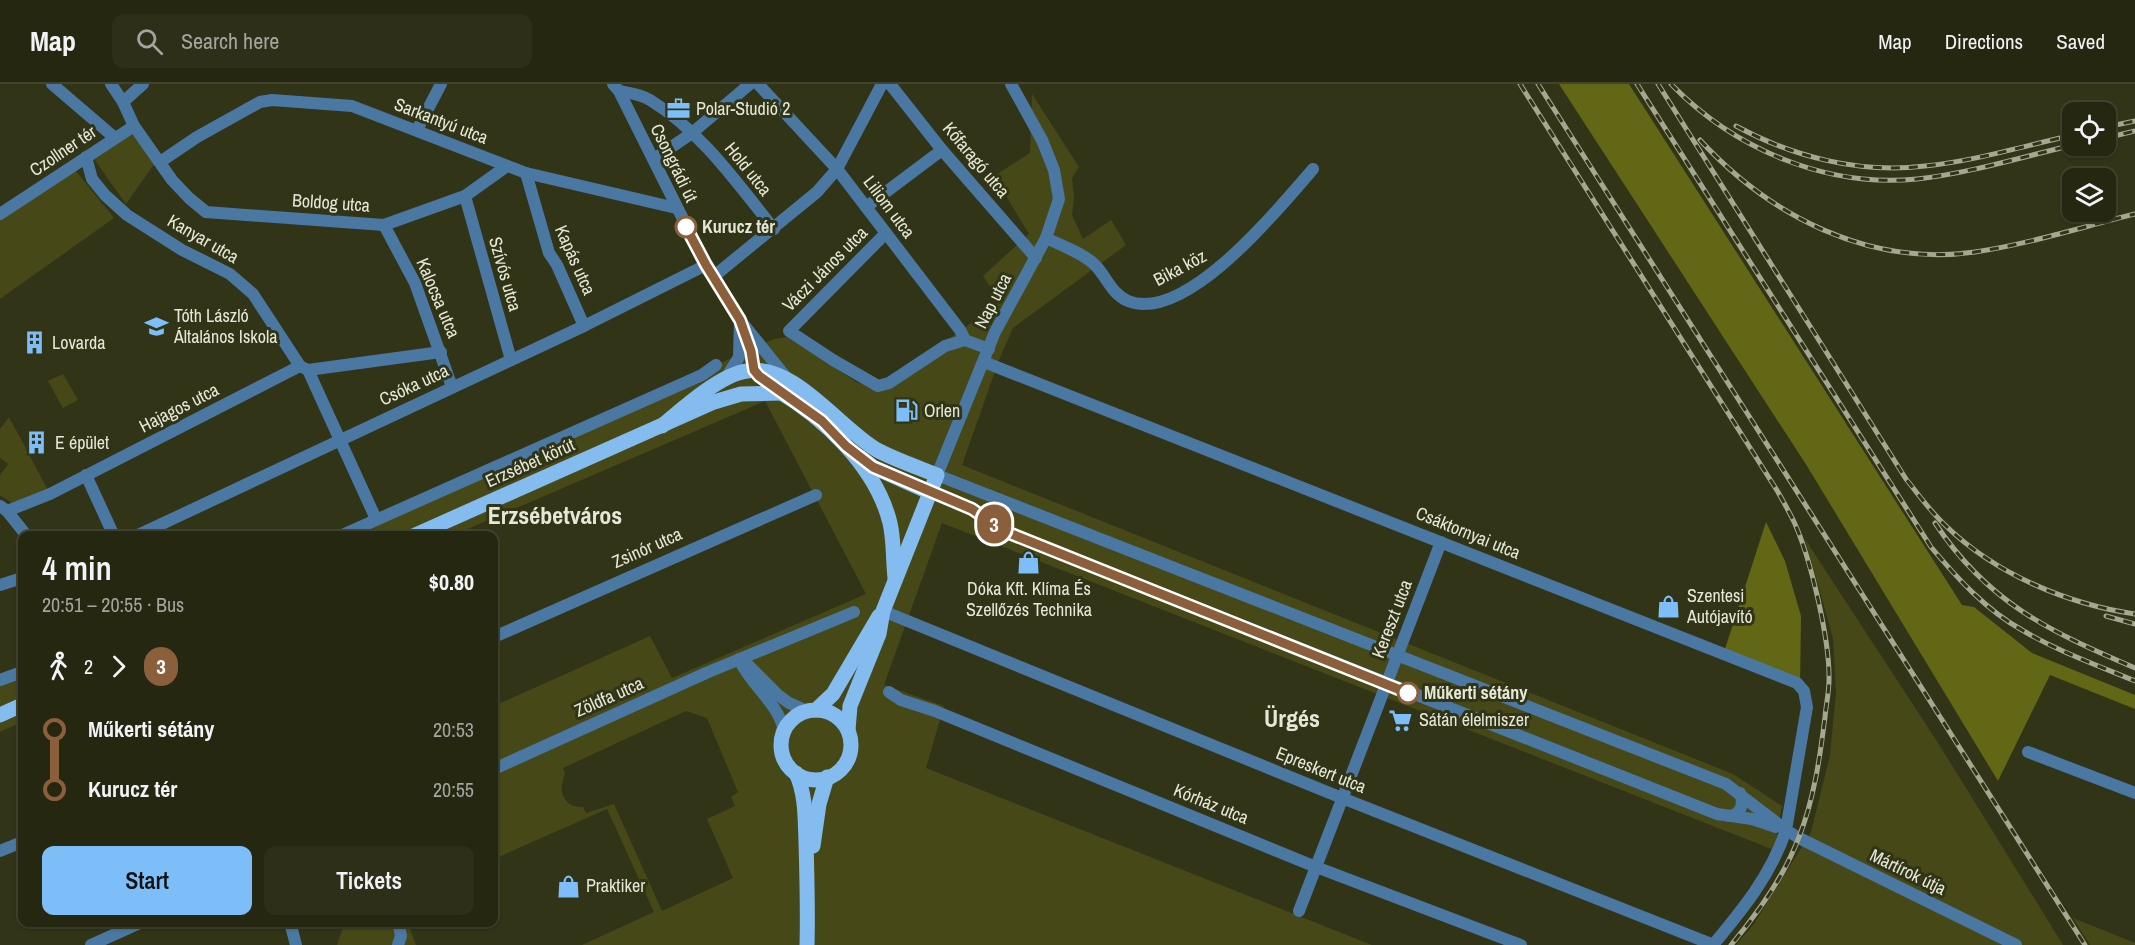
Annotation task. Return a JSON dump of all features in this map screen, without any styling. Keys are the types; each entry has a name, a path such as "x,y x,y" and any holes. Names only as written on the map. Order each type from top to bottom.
{"main road":[{"name":"Erzsébet körút","path":"662,426 693,400 726,379 744,371 754,370"},
{"path":"714,402 754,370 774,373 846,446 871,478 887,514 892,537 895,581"},
{"name":"Erzsébet körút","path":"424,531 714,402 741,394 786,387"},
{"path":"786,387 878,450 937,475 883,611 833,694 811,711 793,719 784,731 783,755 789,767 796,773 811,779 827,777 842,768 848,757 851,745 848,730 850,706 879,634 883,611"},
{"path":"846,446 873,467 931,493"},
{"path":"0,715 18,707"},
{"path":"811,711 835,715 848,730"},
{"path":"796,773 803,793 808,881 807,945"},
{"path":"808,881 819,804 827,777"}],"street":[{"path":"52,84 115,138"},
{"name":"Boldog utca","path":"111,84 123,102 134,126 160,162 189,198 206,212 384,225 465,196 507,166"},
{"path":"123,102 143,84"},
{"path":"417,130 441,84"},
{"path":"654,159 693,133 750,84"},
{"name":"Liliom utca","path":"758,84 837,169 960,330 965,340"},
{"path":"713,277 818,192 837,169 882,84"},
{"name":"Kőfaragó utca","path":"890,84 942,150 1036,258"},
{"name":"Nap utca","path":"984,362 995,332 1046,238 1059,199 1057,179 1042,140 1011,84"},
{"name":"Hold utca","path":"616,88 648,99 693,133 710,150 774,229"},
{"name":"Csongrádi út","path":"616,88 706,265 786,387"},
{"name":"Sarkantyú utca","path":"160,162 197,137 260,102 272,100 352,106 526,173 676,208"},
{"name":"Czollner tér","path":"0,214 134,126"},
{"name":"Váczi János utca","path":"866,207 942,150"},
{"name":"Kanyar utca","path":"86,158 92,179 105,195 127,215 182,250 230,274 253,294 304,368 376,519"},
{"name":"Bika köz","path":"1046,238 1092,262 1115,292 1126,300 1145,303 1158,301 1192,286 1233,256 1272,217 1313,169"},
{"name":"Kapás utca","path":"526,173 549,253 564,279 584,326"},
{"name":"Szívós utca","path":"465,196 511,360"},
{"name":"Kalocsa utca","path":"384,225 415,283 453,387"},
{"name":"Váczi János utca","path":"886,233 789,331 841,366 878,386 889,383 945,346 965,340"},
{"name":"Csóka utca","path":"147,531 584,326 706,265"},
{"path":"726,379 739,357 740,320"},
{"name":"Csongrádi út","path":"740,320 751,351 754,370"},
{"path":"965,340 989,349"},
{"name":"Hajagos utca","path":"4,508 50,494 304,368 441,352"},
{"path":"984,362 937,475 1726,784 1786,830"},
{"name":"Csáktornyai utca","path":"984,362 1790,680 1801,687 1806,696 1807,707 1786,830"},
{"path":"351,531 702,375 716,365"},
{"path":"86,475 112,531"},
{"path":"931,493 972,509 1004,531 1386,684 1717,814 1752,819 1786,830"},
{"name":"Zsinór utca","path":"498,633 816,495"},
{"path":"4,508 23,531"},
{"name":"Kereszt utca","path":"1299,911 1441,542"},
{"path":"0,585 18,579"},
{"name":"Epreskert utca","path":"883,611 1342,798 1714,945"},
{"name":"Zöldfa utca","path":"498,767 739,659 854,612"},
{"path":"739,659 751,666 778,695 789,703 811,711"},
{"path":"739,659 743,669 775,709 784,731"},
{"path":"0,680 18,673"},
{"name":"Kórház utca","path":"889,692 901,700 935,711 1316,867 1521,945"},
{"path":"2028,752 2135,793"},
{"path":"1730,816 1737,814 1741,808 1740,794"},
{"path":"1714,945 1752,898 1780,848 1786,830"},
{"name":"Mártírok útja","path":"1786,830 2016,945"},
{"path":"0,851 18,844"},
{"path":"91,945 131,927"},
{"path":"291,927 296,945"},
{"path":"398,945 401,936 399,927"}],"green space":[{"path":"1032,94 1079,167 1072,178 1074,197 1072,215 1083,239 1111,220 1126,245 1013,328 999,360 962,465 1733,774 1782,806 1774,850 942,523 884,685 944,706 926,768 1372,945 582,945 654,912 607,809 498,857 498,704 650,636 672,678 866,594 765,401 463,531 344,531 774,339 787,337 858,383 880,385 966,327 999,300 983,276 1029,234 994,176 1030,153","holes":["686,711 707,718 738,792 731,797 735,806 707,819 733,878 662,911 614,804 586,813 583,807 570,805 562,792 565,774 563,768"]},
{"path":"132,134 155,163 126,204 94,159"},
{"path":"75,170 114,218 0,299 0,219"},
{"path":"63,374 78,400 63,408 48,381"},
{"path":"9,417 48,490 12,503 0,495 0,475 8,464 0,458 0,429"},
{"path":"1805,539 1940,746 2063,945 1736,945 1754,924 1811,832 1830,755 1836,693 1833,638"},
{"path":"18,669 18,724 0,732 0,676"},
{"path":"2073,918 2135,943 2135,945 2090,945"},
{"path":"343,927 409,927 416,945 337,945"}],"shaded area":[{"path":"1559,84 1629,84 1962,605 1974,607 2032,653 2135,695 2135,709 2050,675 1998,781 1807,466"},
{"path":"1766,522 1785,561 1801,616 1800,687 1724,652"}],"railway":[{"path":"1520,84 1778,492 1795,524 1813,579 1823,623 1829,680 1821,747 1812,793 1804,823 1786,866 1751,920 1731,945"},
{"path":"1538,84 2085,945"},
{"path":"1637,84 1931,547 1973,593 2009,622 2035,638 2135,681"},
{"path":"1658,84 1906,479 1934,514 1986,558 2033,584 2084,603 2135,614"},
{"path":"1671,84 1723,128 1753,145 1816,170 1849,177 1883,180 1917,179 1976,169 2062,148"},
{"path":"2116,125 2135,121"},
{"path":"1736,126 1780,146 1828,161 1901,168 1944,164 2062,138"},
{"path":"2116,136 2135,131"},
{"path":"1700,140 1758,192 1790,213 1824,230 1860,243 1897,252 1936,255 1995,249 2135,214"},
{"path":"1935,523 1955,551 1977,574 2023,612 2075,641 2135,668"},
{"path":"2106,616 2135,624"}],"bus line":[{"name":"3","path":"686,227 740,320 751,351 754,370 773,388 806,408 822,421 846,446 873,467 972,509 1004,531 1408,693"}],"place":[{"name":"Polar-Studió 2","path":"678,109"},
{"name":"Kurucz tér","path":"686,227"},
{"name":"Tóth László Általános Iskola","path":"156,326"},
{"name":"Lovarda","path":"34,343"},
{"name":"Orlen","path":"906,411"},
{"name":"E épület","path":"37,443"},
{"name":"Dóka Kft. Klíma És Szellőzés Technika","path":"1029,563"},
{"name":"Szentesi Autójavító","path":"1669,606"},
{"name":"Műkerti sétány","path":"1408,693"},
{"name":"Sátán élelmiszer","path":"1401,720"},
{"name":"Praktiker","path":"568,886"}],"district":[{"name":"Erzsébetváros","path":"555,516"},
{"name":"Ürgés","path":"1292,719"}]}
